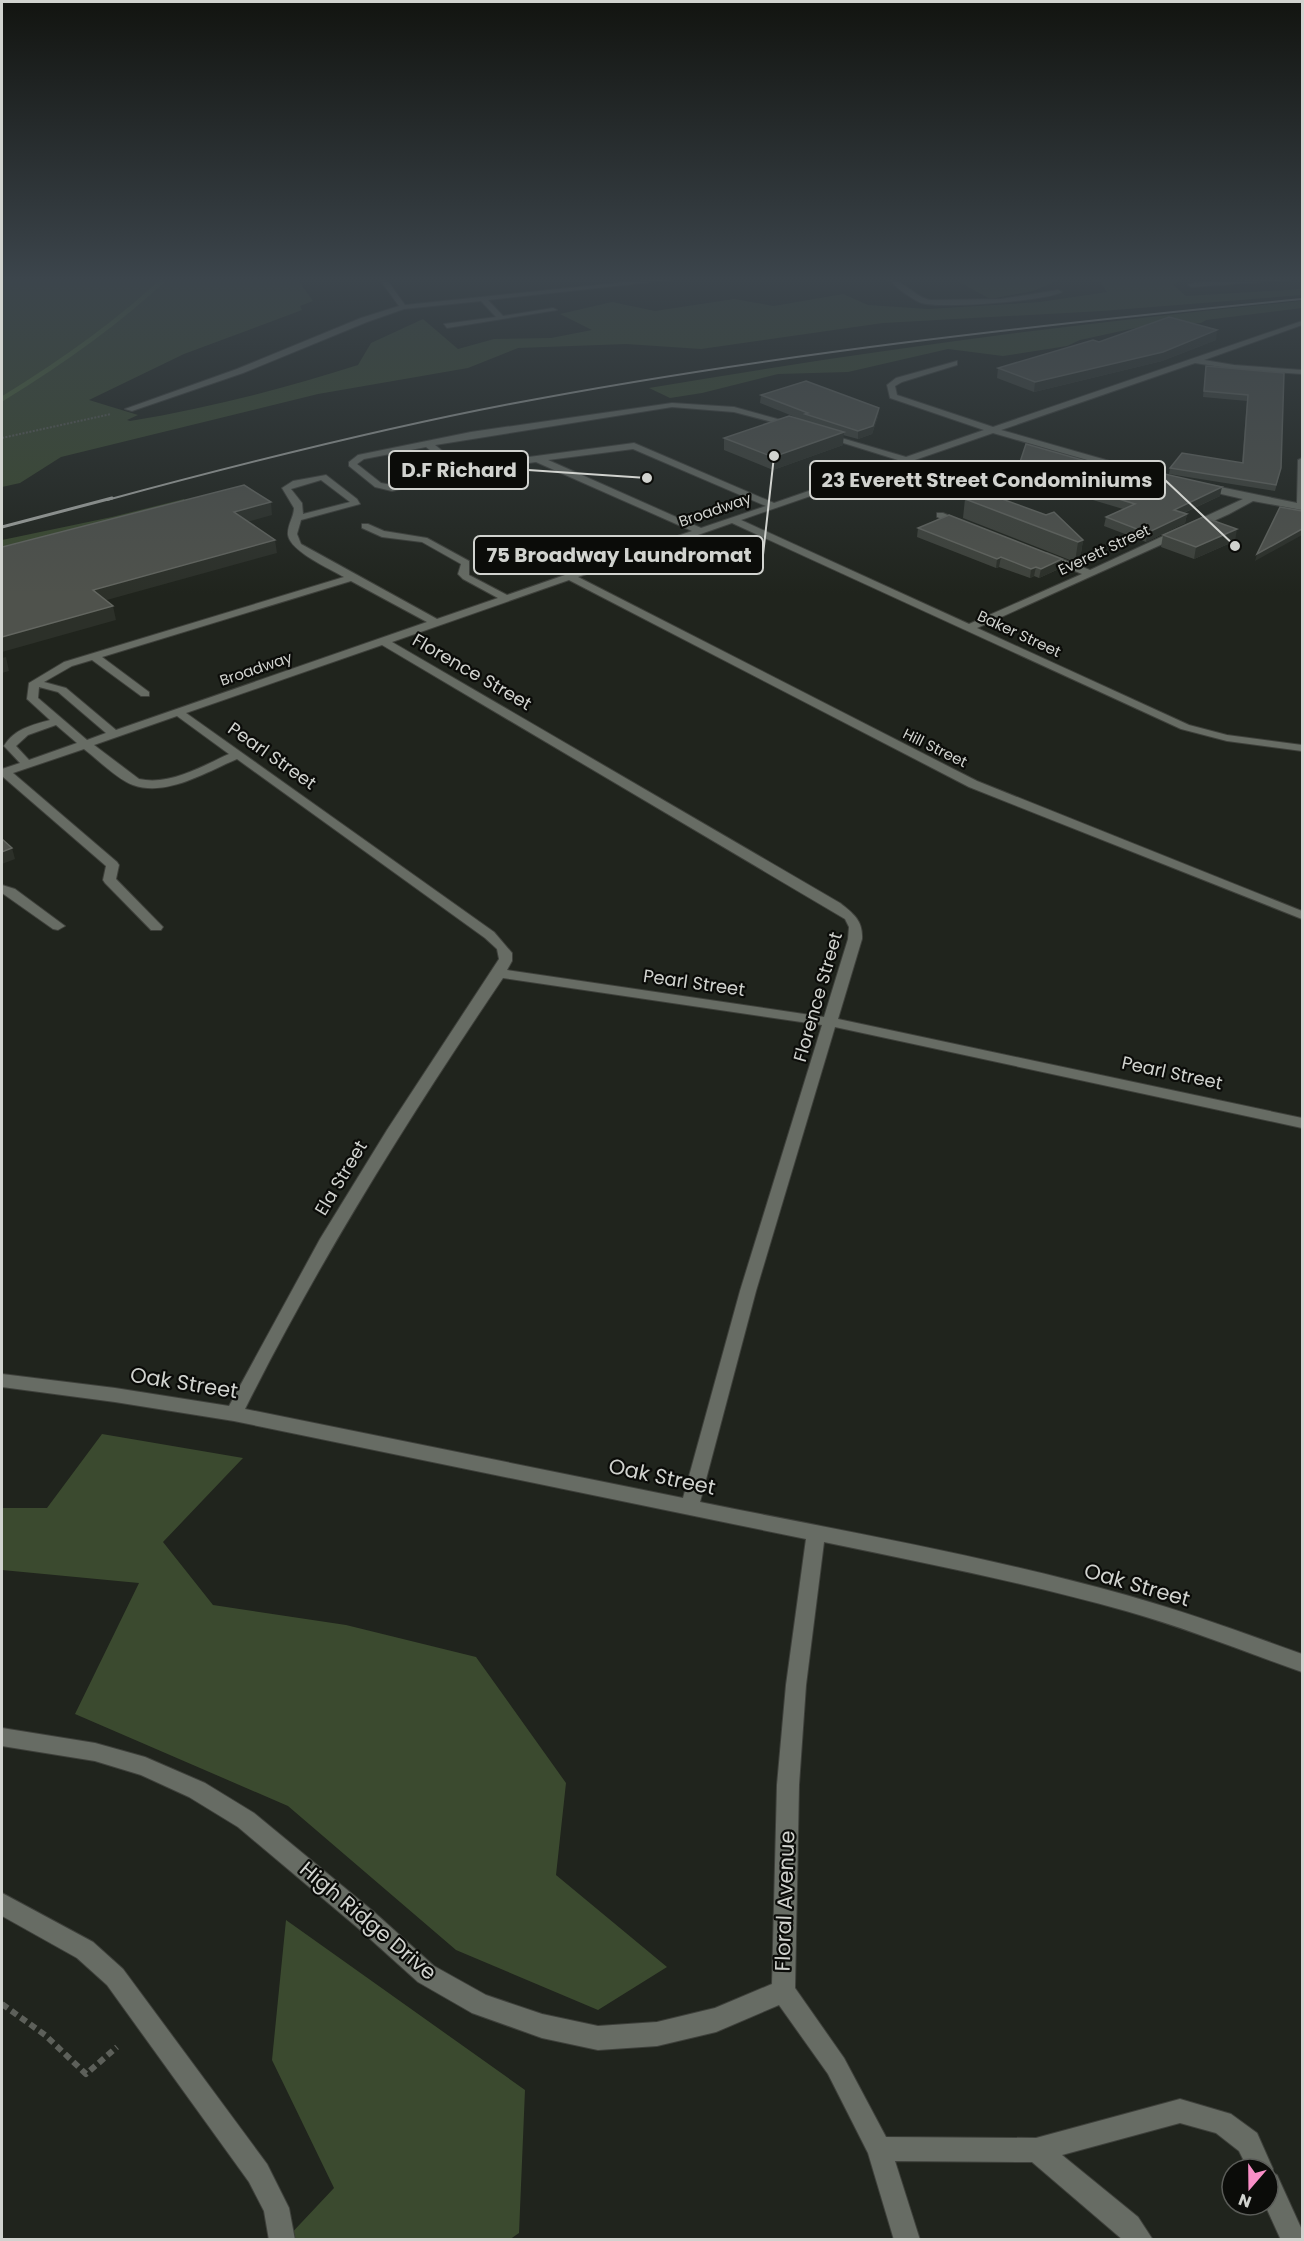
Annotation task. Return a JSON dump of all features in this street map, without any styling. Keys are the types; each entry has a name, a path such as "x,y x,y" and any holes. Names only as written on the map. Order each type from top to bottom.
{"street":[{"path":"129,409 200,385"},
{"path":"892,385 893,396 976,426 1131,470 1251,498 1302,507 1302,460"},
{"name":"Broadway","path":"3,772 1124,385"},
{"path":"772,505 634,446 464,471 407,486 387,488 378,485 352,465 361,457 427,443 688,404 740,409 802,427"},
{"path":"812,430 907,460"},
{"path":"427,443 464,471"},
{"path":"538,459 700,531"},
{"path":"296,518 354,504 354,501 323,477 296,483 286,488 286,492 299,508 296,518 292,536 298,546 436,623"},
{"name":"Everett Street","path":"969,628 1226,512 1251,498"},
{"path":"940,515 972,527"},
{"name":"Baker Street","path":"732,520 1185,727 1227,738 1302,748"},
{"path":"365,526 382,534 424,540 466,563 463,574 466,577 506,598"},
{"path":"1035,552 1089,573"},
{"name":"Hill Street","path":"569,576 934,765 1029,807 1302,915"},
{"path":"237,755 163,784 152,786 135,782 32,699 34,683 54,670 93,656 352,578"},
{"name":"Florence Street","path":"383,641 835,906 850,917 856,927 855,939 831,1022 748,1291 690,1506"},
{"path":"93,656 146,694"},
{"path":"34,683 62,690 114,734"},
{"name":"Pearl Street","path":"178,712 500,944 506,951 506,959 499,973 831,1022 1302,1122"},
{"path":"27,764 10,746 12,740 18,735 58,721"},
{"path":"3,772 113,865 109,880 156,927"},
{"path":"2,889 10,892 58,926"},
{"name":"Ela Street","path":"234,1414 271,1339 349,1201 499,973"},
{"name":"Oak Street","path":"2,1381 115,1395 234,1414 958,1562 1115,1601 1233,1637 1302,1663"},
{"name":"Floral Avenue","path":"816,1533 796,1685 792,1740 783,1991 836,2066 879,2149 907,2240"},
{"name":"High Ridge Drive","path":"2,1737 95,1752 145,1767 197,1790 246,1820 366,1920 426,1974 480,2005 543,2026 598,2038 657,2034 716,2020 783,1991"},
{"path":"2,1904 85,1950 115,1977 258,2173 276,2208 282,2240"},
{"path":"879,2149 1036,2150 1180,2111 1222,2123 1248,2142 1255,2157"},
{"path":"1036,2150 1129,2226 1140,2240"},
{"path":"1280,2210 1294,2240"}],"path":[{"path":"2,438 75,424 129,409"},
{"path":"2,2004 45,2035 86,2074 117,2047"}],"green space":[{"path":"2,385 121,385 89,400 138,415 127,420 130,421 188,410 292,385 372,385 318,394 61,457 20,483 2,487"},
{"path":"670,385 736,385 670,398 649,388"},
{"path":"184,499 185,505 2,551 2,540"},
{"path":"102,1434 243,1458 163,1542 213,1605 346,1625 476,1657 566,1783 556,1875 667,1967 598,2010 456,1950 288,1806 75,1714 139,1583 2,1570 2,1508 47,1508"},
{"path":"286,1920 525,2090 519,2233 509,2240 286,2239 334,2188 272,2060"}],"building":[{"path":"794,385 816,385 879,408 873,426 858,431 805,414 808,413 761,395"},
{"path":"1205,385 1284,385 1281,468 1276,485 1170,468 1182,453 1243,463 1248,395 1204,391"},
{"path":"789,416 844,432 773,457 724,438"},
{"path":"1026,444 1159,482 1165,474 1222,487 1174,510 1187,514 1147,533 1106,517 1135,504 1057,480 1064,477 1020,462"},
{"path":"244,485 271,502 234,512 275,540 93,590 113,606 2,637 2,547"},
{"path":"983,492 1046,515 1054,512 1083,540 1078,542 965,499"},
{"path":"1280,507 1302,511 1302,529 1257,554"},
{"path":"949,515 1062,559 1041,569 1036,567 1031,569 1001,557 997,559 918,528"},
{"path":"1203,517 1237,529 1196,547 1163,535"},
{"path":"2,839 12,848 2,852"}],"waterway":[{"path":"2,399 24,385"}],"railway":[{"path":"107,500 358,436 459,414 617,385"},
{"path":"2,527 112,498"}],"place":[{"name":"75 Broadway Laundromat","path":"774,456"},
{"name":"D.F Richard","path":"647,478"},
{"name":"23 Everett Street Condominiums","path":"1235,546"}]}
